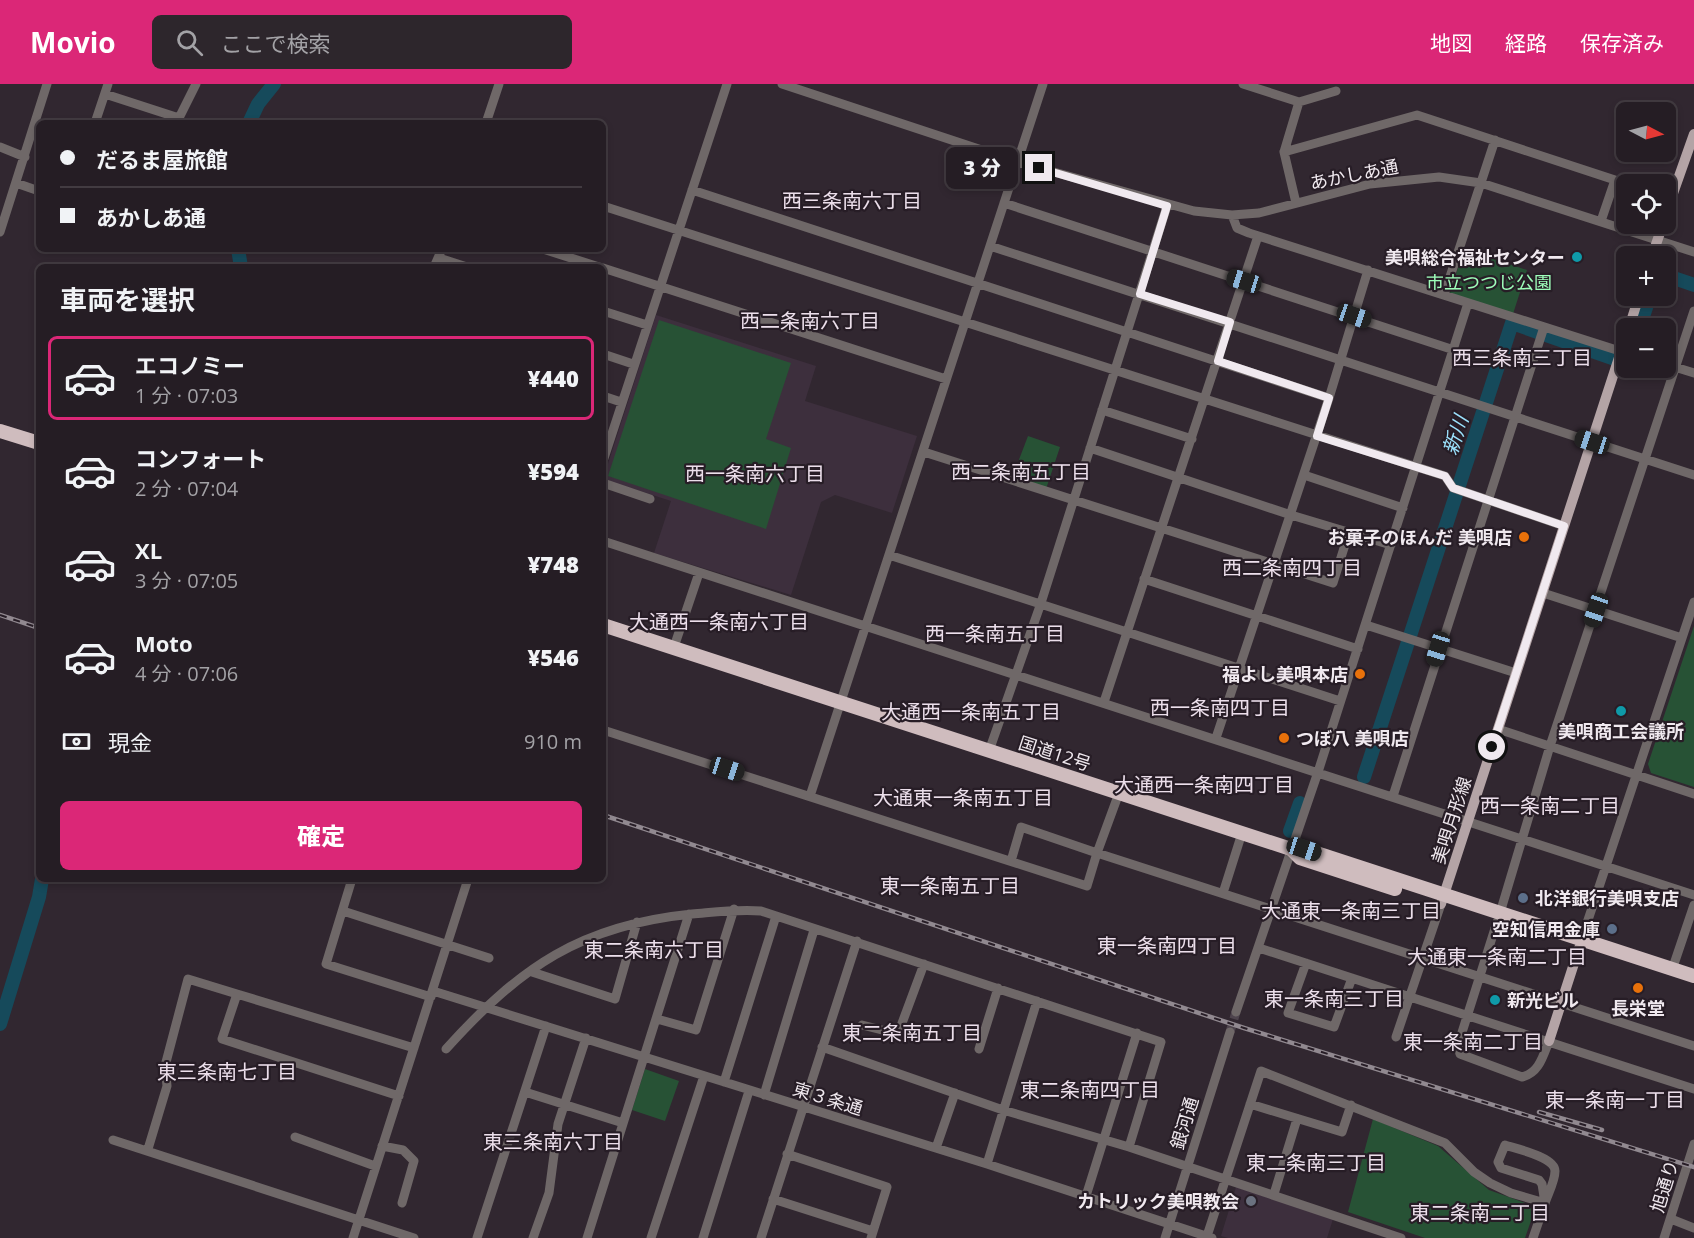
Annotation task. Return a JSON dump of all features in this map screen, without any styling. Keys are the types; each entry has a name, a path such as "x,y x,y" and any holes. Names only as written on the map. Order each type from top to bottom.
{"highway":[{"path":"0,431 36,442"},
{"name":"国道12号","path":"606,626 1291,849 1304,849 1443,899 1580,944 1694,986"},
{"name":"国道12号","path":"1580,944 1694,976"}],"main road":[{"path":"1676,185 1694,134"},
{"path":"1656,246 1660,234"},
{"name":"美唄月形線","path":"1443,899 1564,526 1616,374"},
{"path":"1549,1041 1580,944"}],"street":[{"path":"36,120 47,84"},
{"path":"178,120 196,84"},
{"path":"487,120 499,84"},
{"path":"606,442 680,231 727,84"},
{"name":"あかしあ通","path":"782,84 1018,162 1167,206 1232,215 1259,213 1370,184 1439,177 1480,183 1694,252"},
{"path":"810,796 924,452 963,321 978,283 1043,84"},
{"path":"1243,84 1299,102 1336,91"},
{"path":"96,120 107,89 176,120"},
{"path":"1296,203 1284,152 1299,102"},
{"path":"1284,152 1417,115 1615,180 1601,221"},
{"path":"0,232 36,120"},
{"path":"1444,295 1495,140"},
{"path":"0,147 25,157"},
{"path":"16,183 36,190"},
{"path":"692,190 1329,398"},
{"path":"1004,203 1454,350"},
{"path":"989,751 1041,603 1167,206"},
{"path":"606,207 1445,476 1453,488 1564,526"},
{"path":"1232,215 1237,228 1258,236 1616,350"},
{"path":"1104,702 1258,236"},
{"path":"990,246 1230,322 1694,475"},
{"path":"552,252 589,264"},
{"path":"438,258 457,264"},
{"path":"606,270 946,379"},
{"path":"1215,738 1317,436 1368,270"},
{"path":"1236,1012 1318,772 1468,303"},
{"path":"1676,364 1694,311"},
{"path":"606,312 647,325"},
{"path":"1393,796 1438,649 1544,327"},
{"path":"606,355 633,364"},
{"path":"1676,367 1694,373"},
{"path":"1549,1041 1539,1067 1529,1076 1522,1077 1460,1054 1458,1045 1550,746 1671,378"},
{"path":"606,397 621,402"},
{"path":"1102,410 1192,439"},
{"path":"1090,448 1291,515 1391,545"},
{"path":"924,452 1160,530 1333,583 1349,532"},
{"path":"1304,475 1403,508"},
{"path":"606,484 650,499"},
{"path":"606,542 1694,895"},
{"path":"889,555 1340,701"},
{"path":"674,647 699,573"},
{"path":"1144,579 1358,649"},
{"path":"1543,593 1682,638"},
{"path":"1580,944 1694,602"},
{"path":"1366,625 1516,673"},
{"path":"1498,729 1694,794"},
{"path":"606,731 1087,886 1119,793"},
{"path":"1011,861 1021,827 1694,1046"},
{"path":"1223,893 1242,833"},
{"path":"351,882 343,911 489,958"},
{"path":"353,1238 467,882"},
{"path":"1396,1037 1443,899"},
{"path":"1672,970 1694,905"},
{"path":"657,1019 696,1030 734,909"},
{"path":"446,1049 485,1006 549,957 589,937 638,922 689,914 734,909 761,911 1161,1042 1129,1147"},
{"name":"東３条通","path":"343,911 326,964 432,994 485,1006 749,1091 987,1164 1210,1237"},
{"path":"587,1238 689,914"},
{"path":"724,1082 776,916"},
{"path":"532,972 615,999 638,922"},
{"path":"764,1095 814,930"},
{"path":"761,1238 856,941"},
{"path":"1259,948 1694,1089"},
{"path":"862,1025 898,1034 924,963"},
{"path":"1306,963 1288,1013 1334,1027 1352,978"},
{"path":"148,1149 167,1086 165,1066 188,979 414,1048"},
{"path":"979,1049 998,988"},
{"path":"237,994 222,1039 399,1096"},
{"path":"987,1164 1037,1001"},
{"path":"477,1238 546,1026"},
{"name":"銀河通","path":"1165,1238 1230,1032"},
{"path":"1086,1196 1137,1033"},
{"path":"533,1238 549,1193 558,1124 586,1038"},
{"path":"822,1047 1003,1110 1129,1147 1401,1238"},
{"path":"1210,1237 1261,1071 1445,1143 1474,1172 1490,1183 1511,1193 1545,1203"},
{"path":"651,1238 704,1076"},
{"path":"703,1238 749,1091"},
{"path":"525,1092 623,1123"},
{"path":"936,1148 955,1094"},
{"path":"1250,1104 1342,1132 1352,1105"},
{"path":"1274,1194 1297,1119"},
{"path":"295,1137 375,1166"},
{"path":"113,1140 148,1149 414,1238"},
{"name":"旭通り","path":"1664,1238 1694,1144"},
{"path":"382,1146 403,1150 414,1161 402,1203"},
{"path":"1533,1238 1556,1172 1554,1165 1548,1159 1505,1146 1502,1148 1498,1162 1501,1168 1539,1180 1542,1184 1545,1203"},
{"path":"773,1199 872,1234 887,1187 787,1154"},
{"path":"1671,1219 1694,1228"}],"shaded area":[{"path":"656,315 816,366 805,401 917,436 892,513 835,495 821,502 791,595 654,553 671,501 606,480 606,470"},
{"path":"1236,1187 1333,1219 1327,1238 1228,1238 1221,1236"}],"green space":[{"name":"市立つつじ公園","path":"1464,249 1527,270 1513,314 1450,293"},
{"path":"659,320 791,363 766,439 791,448 766,529 608,476"},
{"path":"1028,436 1060,447 1046,489 1012,478"},
{"path":"1694,626 1694,787 1651,773 1648,764"},
{"path":"645,1069 679,1081 665,1121 632,1110"},
{"path":"1373,1119 1438,1146 1489,1190 1531,1205 1534,1212 1525,1238 1425,1238 1348,1212"}],"waterway":[{"path":"250,120 258,104 274,84"},
{"path":"238,252 240,264"},
{"name":"新川","path":"1676,279 1694,285"},
{"name":"新川","path":"1642,318 1647,306"},
{"name":"新川","path":"1364,777 1512,323 1616,359"},
{"name":"新川","path":"1290,831 1300,803"},
{"path":"0,1024 39,897 42,882"}],"tunnel":[{"path":"1230,1032 1236,1012"}],"railway":[{"path":"0,615 36,627"},
{"path":"606,816 1244,1028 1694,1167"},
{"path":"1539,1112 1602,1130"}],"place":[{"name":"美唄総合福祉センター","path":"1577,257"},
{"name":"お菓子のほんだ 美唄店","path":"1524,537"},
{"name":"福よし美唄本店","path":"1360,674"},
{"name":"美唄商工会議所","path":"1621,711"},
{"name":"つぼ八 美唄店","path":"1284,738"},
{"name":"北洋銀行美唄支店","path":"1523,898"},
{"name":"空知信用金庫","path":"1612,929"},
{"name":"長栄堂","path":"1638,988"},
{"name":"新光ビル","path":"1495,1000"},
{"name":"カトリック美唄教会","path":"1251,1201"}],"district":[{"name":"西三条南六丁目","path":"852,200"},
{"name":"西二条南六丁目","path":"810,320"},
{"name":"西三条南三丁目","path":"1522,357"},
{"name":"西二条南五丁目","path":"1021,471"},
{"name":"西一条南六丁目","path":"755,473"},
{"name":"西二条南四丁目","path":"1292,567"},
{"name":"大通西一条南六丁目","path":"719,621"},
{"name":"西一条南五丁目","path":"995,633"},
{"name":"西一条南四丁目","path":"1220,707"},
{"name":"大通西一条南五丁目","path":"971,711"},
{"name":"大通西一条南四丁目","path":"1204,784"},
{"name":"大通東一条南五丁目","path":"963,797"},
{"name":"西一条南二丁目","path":"1550,805"},
{"name":"東一条南五丁目","path":"950,885"},
{"name":"大通東一条南三丁目","path":"1351,910"},
{"name":"東一条南四丁目","path":"1167,945"},
{"name":"東二条南六丁目","path":"654,949"},
{"name":"大通東一条南二丁目","path":"1497,956"},
{"name":"東一条南三丁目","path":"1334,998"},
{"name":"東二条南五丁目","path":"912,1032"},
{"name":"東一条南二丁目","path":"1473,1041"},
{"name":"東三条南七丁目","path":"227,1071"},
{"name":"東二条南四丁目","path":"1090,1089"},
{"name":"東一条南一丁目","path":"1615,1099"},
{"name":"東三条南六丁目","path":"553,1141"},
{"name":"東二条南三丁目","path":"1316,1162"},
{"name":"東二条南二丁目","path":"1480,1212"}],"route":[{"path":"1039,168 1167,206 1140,294 1230,322 1218,361 1329,398 1317,436 1445,476 1453,488 1564,526 1492,747"}]}
